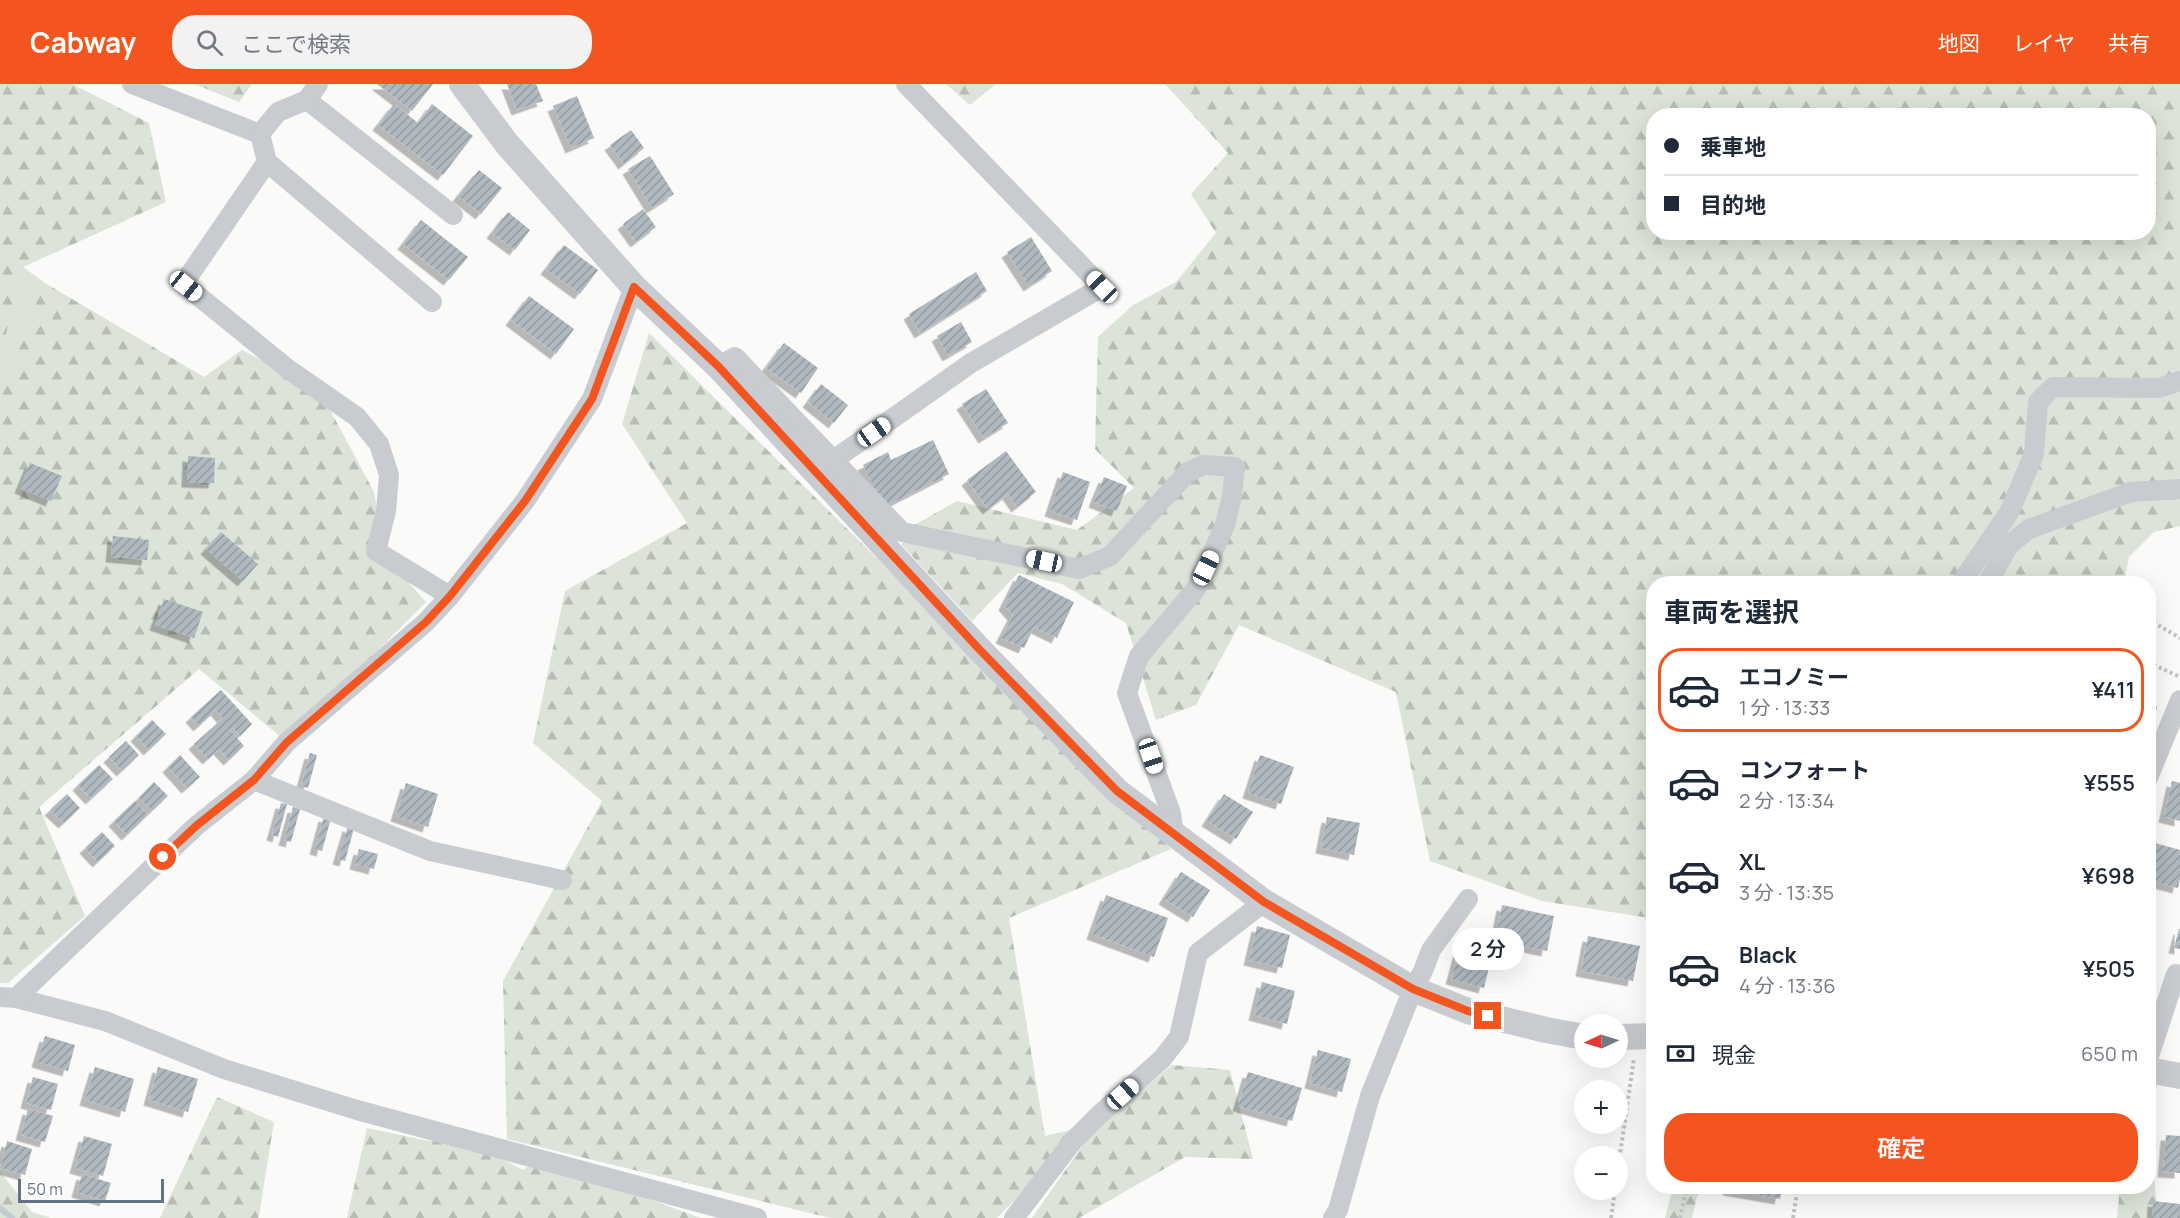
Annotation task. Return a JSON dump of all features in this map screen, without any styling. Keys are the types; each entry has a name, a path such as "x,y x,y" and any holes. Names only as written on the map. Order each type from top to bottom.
{"street":[{"path":"132,84 260,134"},
{"path":"462,84 507,144 634,287 718,366 987,658 1117,791 1264,902 1413,989 1468,1011 1574,1035"},
{"path":"835,459 971,363 1102,287 906,84"},
{"path":"260,134 278,112 312,92 453,216"},
{"path":"260,134 267,162 432,302"},
{"path":"267,162 188,277 186,286 288,369 357,417 379,444 389,475 386,511 376,550 450,596"},
{"path":"8,997 196,826 254,780 287,742 426,622 450,596 525,501 592,399 634,287"},
{"path":"718,366 735,357 835,459 902,532 1078,569 1110,556 1188,472 1204,465 1235,467 1232,496 1225,525 1196,589 1138,656 1127,693 1171,813 1174,835"},
{"path":"1967,576 2010,511 2034,454 2038,402 2053,387 2159,387 2180,381"},
{"path":"1991,576 2009,544 2029,529 2131,492 2180,489"},
{"path":"2156,758 2180,700"},
{"path":"254,780 430,851 562,880"},
{"path":"1333,1218 1338,1210 1370,1096 1413,989 1431,950 1468,898"},
{"path":"1014,1218 1073,1141 1162,1059 1179,1037 1198,953 1264,902"},
{"path":"2156,1035 2176,974"},
{"path":"8,997 105,1021 224,1069 357,1110 757,1218"},
{"path":"2156,1072 2180,1076"}],"path":[{"path":"2156,624 2180,638"},
{"path":"2156,666 2180,677"},
{"path":"1621,1146 1636,1036"},
{"path":"1680,1218 1685,1194"},
{"path":"1793,1218 1797,1194"},
{"path":"1611,1218 1614,1200"}],"green space":[{"path":"0,84 72,84 149,123 166,202 23,267 0,357"},
{"path":"194,84 252,84 239,102"},
{"path":"946,84 996,84 970,105"},
{"path":"1165,84 2180,84 2180,526 2154,532 2129,557 2125,576 1646,576 1646,917 1542,901 1430,861 1396,692 1239,625 1196,705 1156,720 1126,623 1062,584 1018,573 972,621 902,545 909,528 957,501 1077,530 1134,488 1095,449 1098,337 1133,305 1176,282 1216,233 1191,194 1228,153"},
{"path":"23,267 45,283 0,404 0,332"},
{"path":"45,283 204,377 242,350 320,391 374,492 385,556 426,602 287,742 199,669 39,807 85,916 8,983 0,983 0,402"},
{"path":"649,333 1171,849 1009,918 1045,1136 1088,1126 997,1218 830,1218 507,1139 503,981 602,801 533,743 565,591 687,523 622,424"},
{"path":"1172,1065 1230,1070 1253,1159 1185,1157 1079,1218 1032,1218 1092,1132"},
{"path":"217,1097 274,1122 259,1216 258,1218 160,1218"},
{"path":"367,1128 429,1141 464,1139 523,1170 539,1159 701,1218 347,1218"},
{"path":"0,1172 32,1212 51,1218 0,1218"},
{"path":"1671,1194 1699,1194 1692,1218 1665,1218"},
{"path":"2119,1194 2156,1194 2158,1218 2117,1218"}],"building":[{"path":"377,84 433,84 412,111"},
{"path":"507,84 536,84 543,101 517,110"},
{"path":"577,96 594,138 571,148 553,106"},
{"path":"394,104 418,123 432,104 473,136 443,175 378,125"},
{"path":"631,130 644,148 624,164 610,145"},
{"path":"650,156 674,194 652,208 628,169"},
{"path":"479,170 502,188 481,214 458,196"},
{"path":"643,209 656,227 636,242 623,224"},
{"path":"508,212 530,230 515,250 492,233"},
{"path":"421,220 468,257 449,280 403,244"},
{"path":"1031,237 1052,271 1029,286 1007,252"},
{"path":"564,245 598,270 580,294 546,269"},
{"path":"976,272 987,291 920,333 909,314"},
{"path":"529,296 574,329 556,354 511,320"},
{"path":"961,322 972,342 948,356 937,336"},
{"path":"784,343 818,368 801,393 766,368"},
{"path":"821,384 848,405 834,423 808,402"},
{"path":"986,389 1008,423 984,438 962,404"},
{"path":"933,440 949,474 884,507 863,465 888,452 891,460"},
{"path":"1006,451 1036,492 1017,507 1008,494 988,509 967,480"},
{"path":"188,456 215,458 214,483 187,482"},
{"path":"30,463 62,476 51,501 20,488"},
{"path":"1063,472 1090,482 1077,520 1050,511"},
{"path":"1104,477 1127,486 1117,511 1094,502"},
{"path":"221,532 258,564 243,581 206,549"},
{"path":"113,536 149,540 147,560 111,557"},
{"path":"1019,575 1074,602 1057,638 1034,627 1024,648 1001,638 1013,615 1004,605"},
{"path":"164,599 203,612 194,638 155,625"},
{"path":"221,690 252,724 240,736 233,728 230,730 244,746 229,760 219,749 208,759 194,744 223,718 216,710 199,726 191,717"},
{"path":"152,720 166,734 149,750 136,736"},
{"path":"126,741 139,755 122,771 109,757"},
{"path":"310,753 317,755 308,788 301,786"},
{"path":"180,755 200,777 187,788 168,767"},
{"path":"1260,755 1294,767 1281,804 1248,793"},
{"path":"99,765 113,779 91,799 78,785"},
{"path":"2172,781 2180,783 2180,821 2164,817"},
{"path":"154,782 168,796 152,811 139,798"},
{"path":"406,783 438,794 428,827 396,816"},
{"path":"67,794 80,808 64,823 50,810"},
{"path":"1224,794 1253,812 1236,839 1207,821"},
{"path":"135,801 148,815 127,835 114,821"},
{"path":"281,803 287,804 278,837 272,835"},
{"path":"293,807 300,809 291,842 284,840"},
{"path":"324,816 331,818 322,851 315,849"},
{"path":"1327,817 1360,823 1354,855 1321,848"},
{"path":"348,826 354,828 345,861 338,859"},
{"path":"102,832 115,846 98,862 85,848"},
{"path":"2156,843 2180,850 2178,888 2156,882"},
{"path":"359,849 378,854 374,869 355,864"},
{"path":"1181,872 1210,890 1193,917 1164,899"},
{"path":"1106,895 1168,918 1154,957 1092,934"},
{"path":"1502,905 1554,916 1547,951 1495,940"},
{"path":"1257,926 1290,935 1282,968 1249,960"},
{"path":"2180,929 2180,949 2174,948"},
{"path":"1588,936 1640,946 1633,981 1581,971"},
{"path":"1460,946 1492,955 1484,988 1451,979"},
{"path":"1262,982 1295,991 1287,1024 1254,1015"},
{"path":"45,1036 75,1045 68,1071 37,1062"},
{"path":"1318,1050 1351,1059 1342,1092 1310,1083"},
{"path":"95,1067 134,1079 125,1112 85,1100"},
{"path":"158,1067 198,1079 188,1112 149,1100"},
{"path":"1248,1072 1302,1088 1292,1121 1238,1106"},
{"path":"33,1077 58,1084 51,1110 26,1103"},
{"path":"28,1109 53,1116 45,1142 21,1135"},
{"path":"2166,1135 2180,1136 2180,1173 2163,1172"},
{"path":"84,1136 112,1144 103,1176 75,1168"},
{"path":"7,1141 32,1149 25,1175 0,1168"},
{"path":"82,1174 111,1183 105,1201 77,1192"},
{"path":"1751,1194 1781,1194 1780,1199"},
{"path":"2153,1201 2180,1204 2180,1218 2152,1218"}],"waterway":[{"path":"0,1208 12,1218"}],"route":[{"path":"163,857 196,826 254,780 287,742 426,622 450,596 525,501 592,399 634,287 718,366 979,649 1117,791 1264,902 1413,989 1468,1011 1488,1016"}]}
